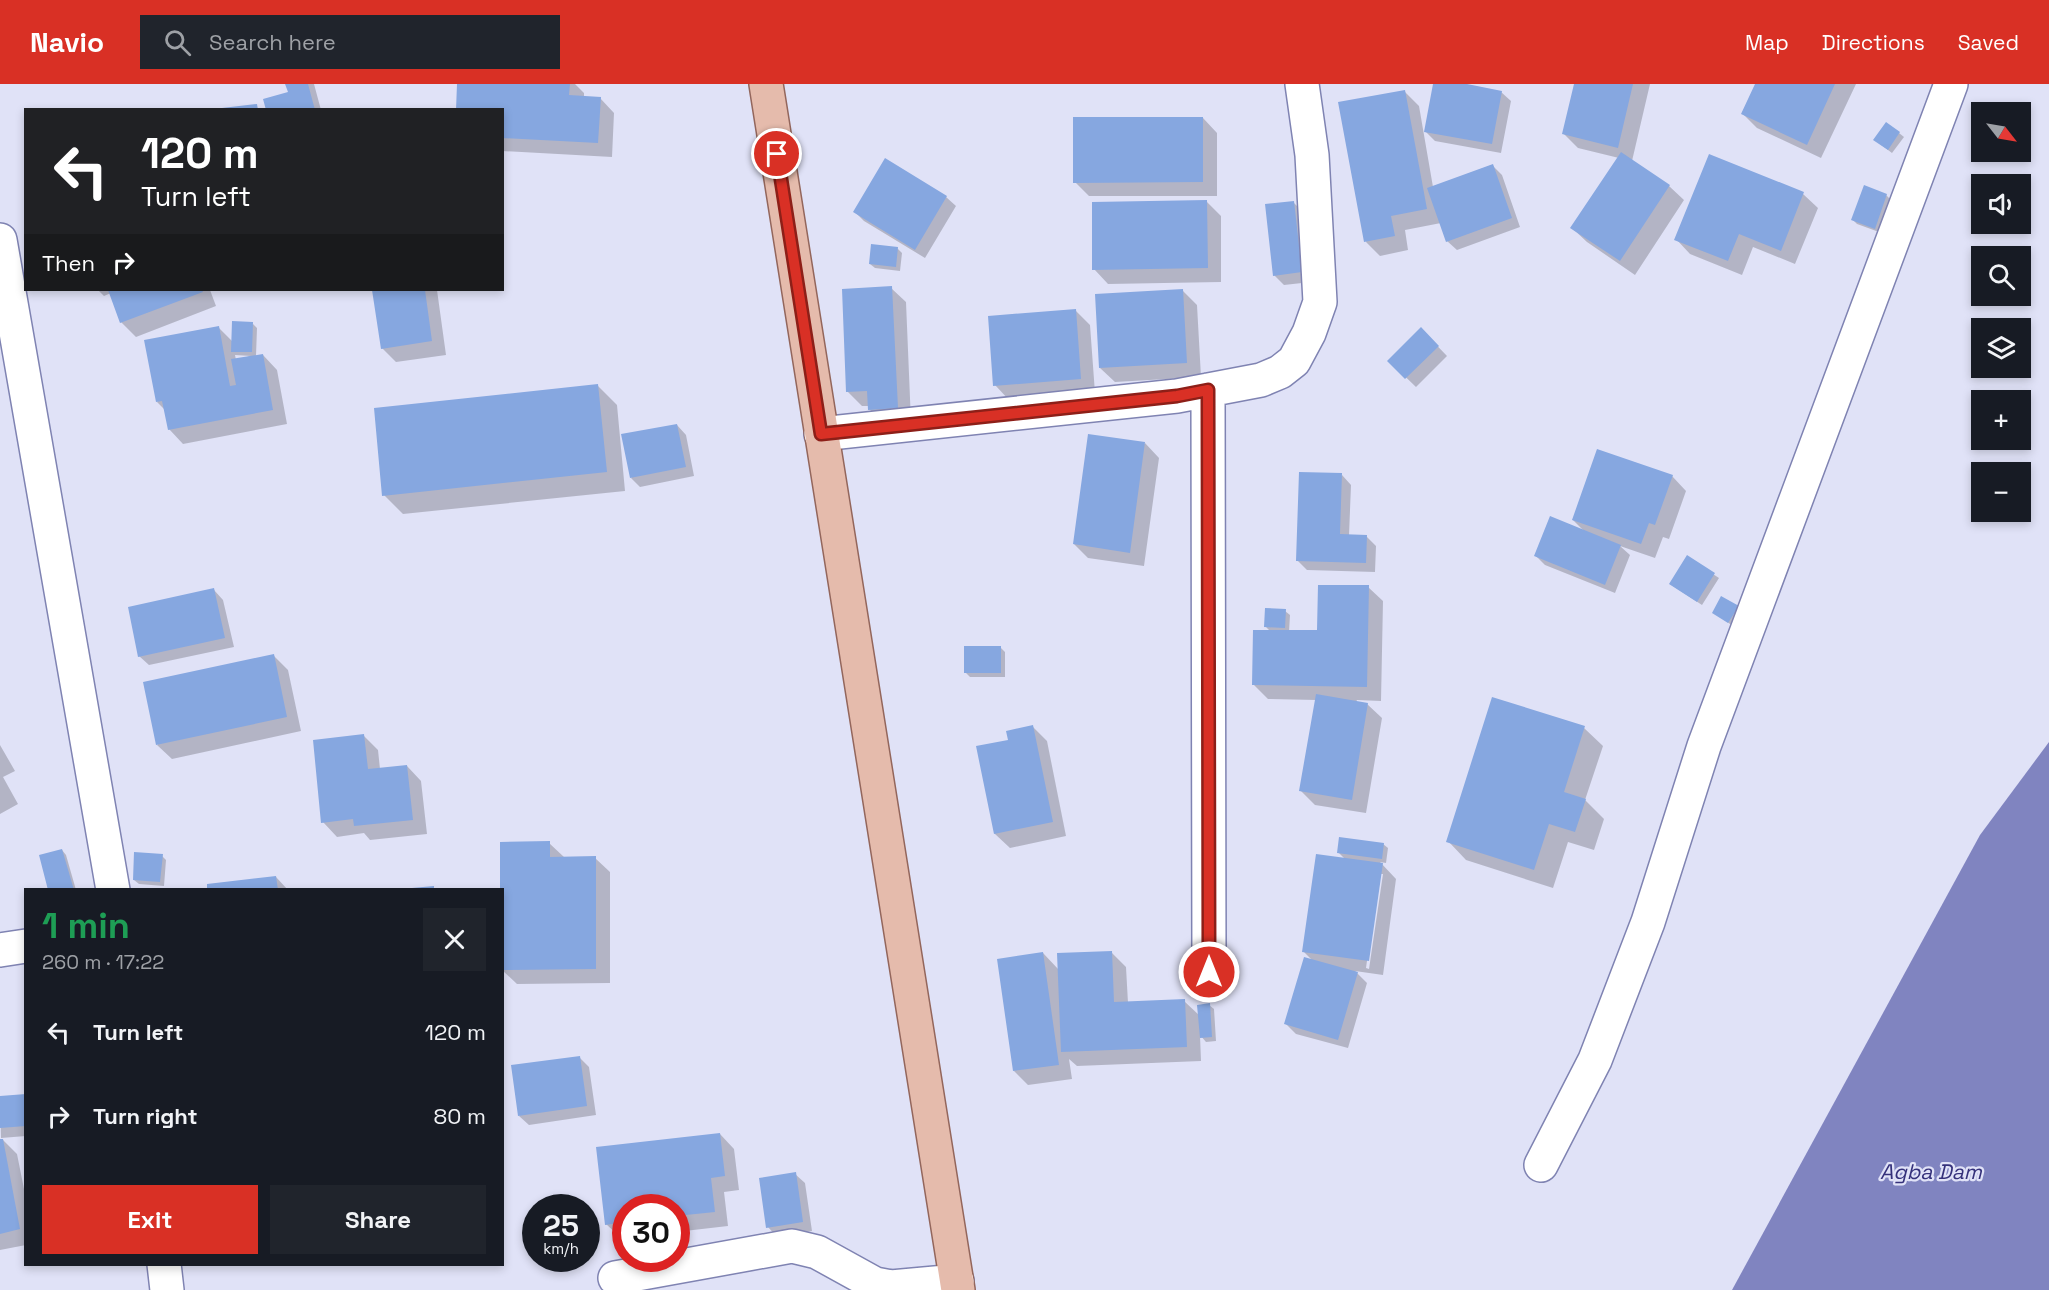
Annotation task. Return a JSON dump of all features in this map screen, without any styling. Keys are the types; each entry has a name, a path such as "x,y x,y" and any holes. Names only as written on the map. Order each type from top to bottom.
{"main road":[{"path":"766,84 957,1286"}],"street":[{"path":"821,434 1177,396 1262,380 1280,372 1294,362 1309,333 1320,302 1312,155 1302,84"},
{"path":"1541,1165 1595,1060 1648,922 1704,746 1951,84"},
{"path":"0,240 113,888"},
{"path":"1208,390 1209,972"},
{"path":"0,950 24,946"},
{"path":"615,1278 792,1246 817,1251 875,1284 891,1287 957,1286"},
{"path":"164,1266 167,1290"}],"water":[{"name":"Agba Dam","path":"2049,742 2049,1290 1732,1290 1980,835"}],"building":[{"path":"285,84 308,84 314,108 265,108 263,99 288,92"},
{"path":"457,84 570,84 569,95 601,97 598,143 504,138 504,108 456,108"},
{"path":"1433,84 1467,84 1502,91 1492,144 1424,132"},
{"path":"1574,84 1633,84 1618,148 1562,134"},
{"path":"1755,84 1835,84 1807,145 1741,114"},
{"path":"1405,90 1427,209 1391,216 1395,236 1364,242 1338,102"},
{"path":"257,104 258,108 222,108"},
{"path":"1073,117 1203,117 1203,182 1073,183"},
{"path":"1886,122 1900,132 1888,150 1873,140"},
{"path":"1621,152 1670,185 1620,261 1570,228"},
{"path":"1709,154 1804,192 1781,251 1739,234 1728,261 1674,240"},
{"path":"885,158 947,196 915,250 853,212"},
{"path":"1493,164 1512,218 1446,242 1427,188"},
{"path":"1864,185 1887,194 1875,229 1851,220"},
{"path":"1207,200 1208,268 1092,270 1092,202"},
{"path":"1294,201 1302,272 1273,276 1265,204"},
{"path":"871,244 898,247 896,267 869,264"},
{"path":"892,286 898,408 868,410 867,391 846,392 842,289"},
{"path":"1183,289 1187,363 1099,368 1095,294"},
{"path":"108,291 203,292 120,323"},
{"path":"372,291 425,291 432,341 381,349"},
{"path":"1076,309 1081,379 993,386 988,316"},
{"path":"232,321 253,322 252,352 231,352"},
{"path":"219,326 230,386 236,385 231,359 263,354 273,410 168,430 162,401 156,402 144,340"},
{"path":"1421,327 1439,346 1405,379 1387,361"},
{"path":"598,384 607,472 382,496 374,408"},
{"path":"677,424 686,467 630,478 621,434"},
{"path":"1088,434 1145,442 1130,553 1073,544"},
{"path":"1597,449 1673,475 1655,525 1649,523 1641,544 1572,520"},
{"path":"1299,472 1342,473 1340,534 1367,535 1366,563 1296,561"},
{"path":"1550,516 1621,545 1605,585 1534,556"},
{"path":"1687,555 1715,573 1697,602 1669,584"},
{"path":"1318,585 1369,585 1367,687 1252,685 1253,630 1317,630"},
{"path":"214,588 225,638 138,657 128,607"},
{"path":"1721,596 1739,606 1728,623 1712,613"},
{"path":"1265,608 1286,609 1285,628 1264,627"},
{"path":"964,646 1001,646 1001,673 964,673"},
{"path":"274,654 287,717 156,745 143,682"},
{"path":"1316,694 1368,703 1352,800 1299,791"},
{"path":"1492,697 1585,726 1564,792 1586,799 1575,832 1549,824 1534,870 1446,842"},
{"path":"1033,725 1053,822 994,834 976,746 1008,740 1006,731"},
{"path":"364,734 368,769 407,765 413,820 354,826 353,819 321,823 313,740"},
{"path":"1339,837 1384,843 1382,859 1337,853"},
{"path":"550,841 550,857 596,856 596,969 504,970 504,888 500,888 500,842"},
{"path":"62,849 73,888 47,888 39,855"},
{"path":"134,852 163,854 160,882 133,880"},
{"path":"1316,854 1383,863 1369,961 1302,952"},
{"path":"276,876 278,888 207,888 207,884"},
{"path":"1112,951 1114,1002 1185,999 1187,1047 1061,1052 1057,953"},
{"path":"1043,952 1059,1065 1013,1071 997,959"},
{"path":"1304,957 1358,972 1338,1040 1284,1024"},
{"path":"1210,1003 1212,1037 1200,1038 1197,1005"},
{"path":"580,1056 587,1106 518,1116 511,1065"},
{"path":"24,1094 24,1126 0,1128 0,1096"},
{"path":"720,1133 725,1176 711,1178 715,1212 690,1215 690,1194 612,1194 612,1224 605,1225 596,1147"},
{"path":"0,1139 3,1139 20,1229 0,1234"},
{"path":"796,1172 803,1222 766,1228 759,1178"}],"route":[{"path":"777,154 821,434 1177,396 1208,390 1209,972"}]}
